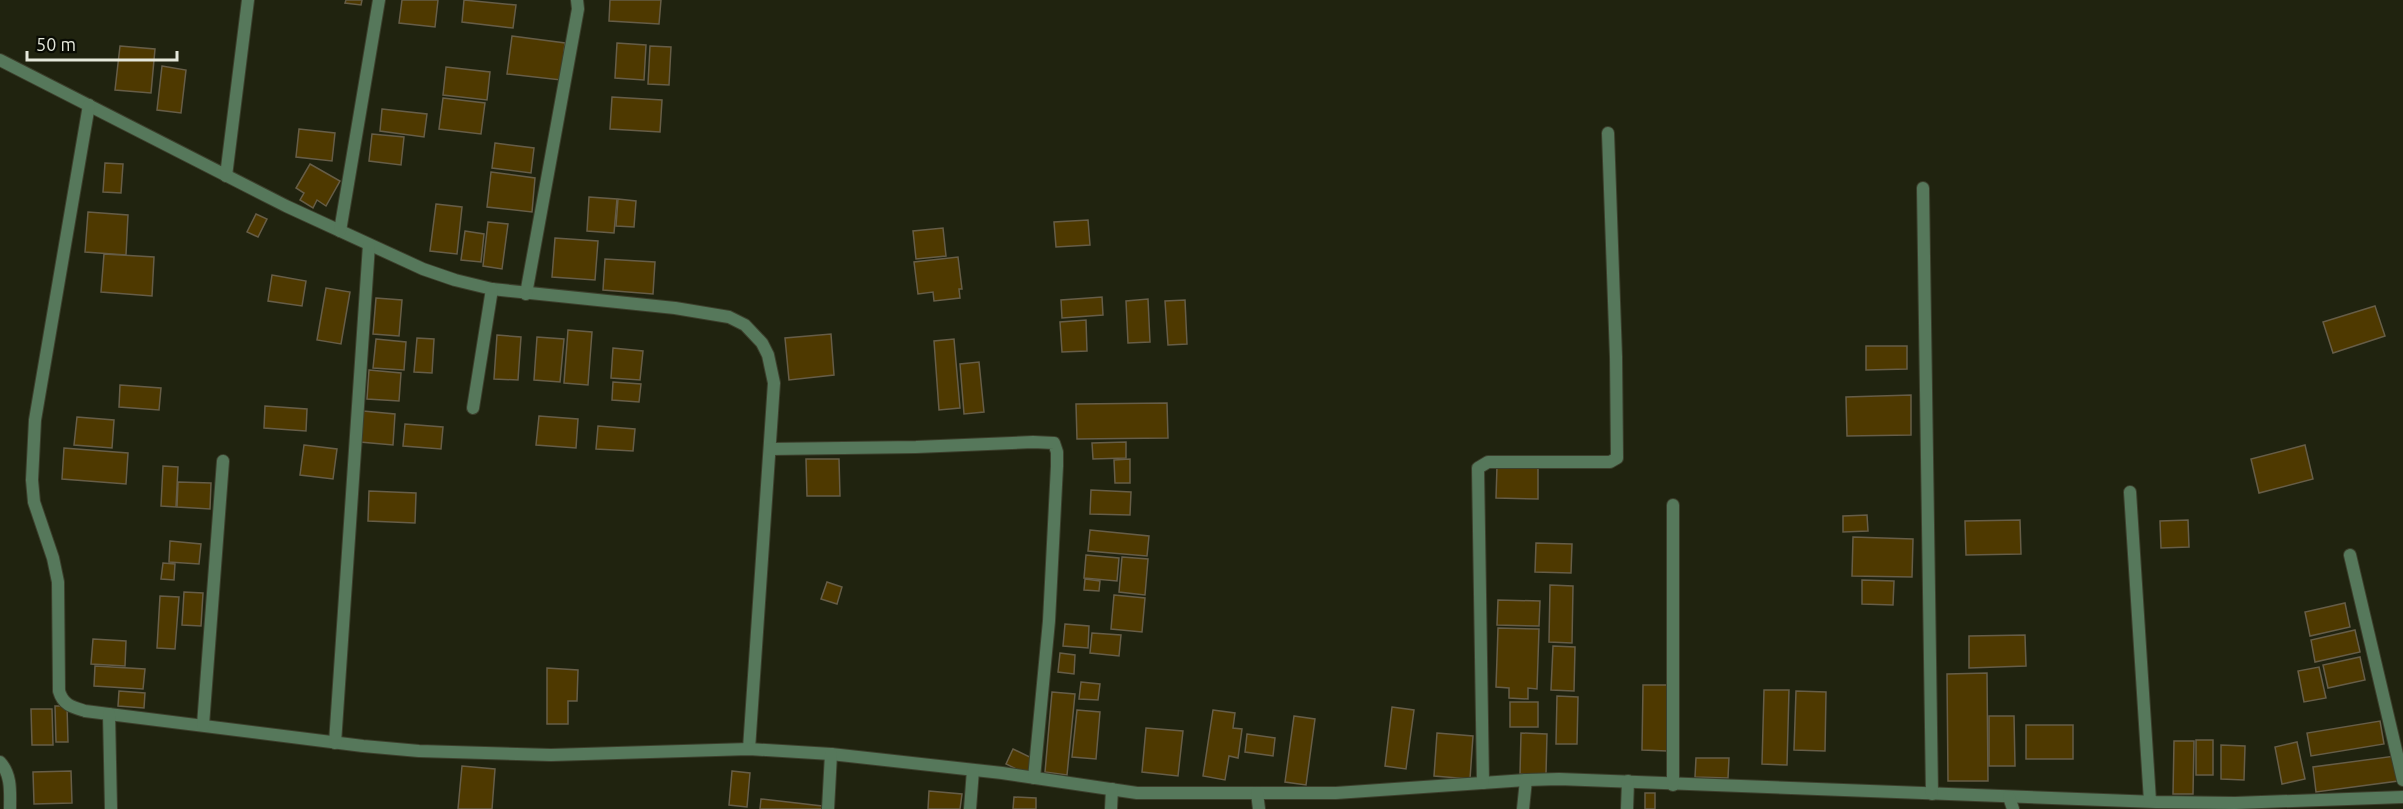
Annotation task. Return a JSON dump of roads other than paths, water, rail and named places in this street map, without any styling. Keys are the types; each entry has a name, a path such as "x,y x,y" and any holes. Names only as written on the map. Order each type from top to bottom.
{"street":[{"path":"226,176 248,0"},
{"path":"340,231 379,0"},
{"path":"526,294 578,9 577,0"},
{"path":"0,60 226,176 423,269 492,289 675,308 729,317 745,325 762,343 772,367 774,382 749,749"},
{"path":"89,105 35,420 32,480 34,502 53,558 58,582 58,669 62,698 70,707 109,714 419,752 526,755 749,749 831,754 973,770 1137,793 1336,793 1526,780 1628,781 1673,785 1932,794 2011,803 2150,801 2324,805 2403,797"},
{"path":"1483,783 1478,468 1488,462 1613,462 1617,458 1608,133"},
{"path":"1923,188 1932,794"},
{"path":"335,743 369,245"},
{"path":"473,408 492,289"},
{"path":"770,449 1054,443 1057,452 1057,466 1049,621 1034,778"},
{"path":"202,725 223,461"},
{"path":"2130,492 2150,801"},
{"path":"1673,505 1673,785"},
{"path":"2350,555 2403,780"},
{"path":"109,714 111,809"},
{"path":"828,809 831,754"},
{"path":"0,762 9,781 10,809"},
{"path":"970,809 973,770"},
{"path":"1523,809 1526,780"},
{"path":"1627,809 1628,781"},
{"path":"1111,809 1112,789"},
{"path":"1257,793 1259,809"}]}
